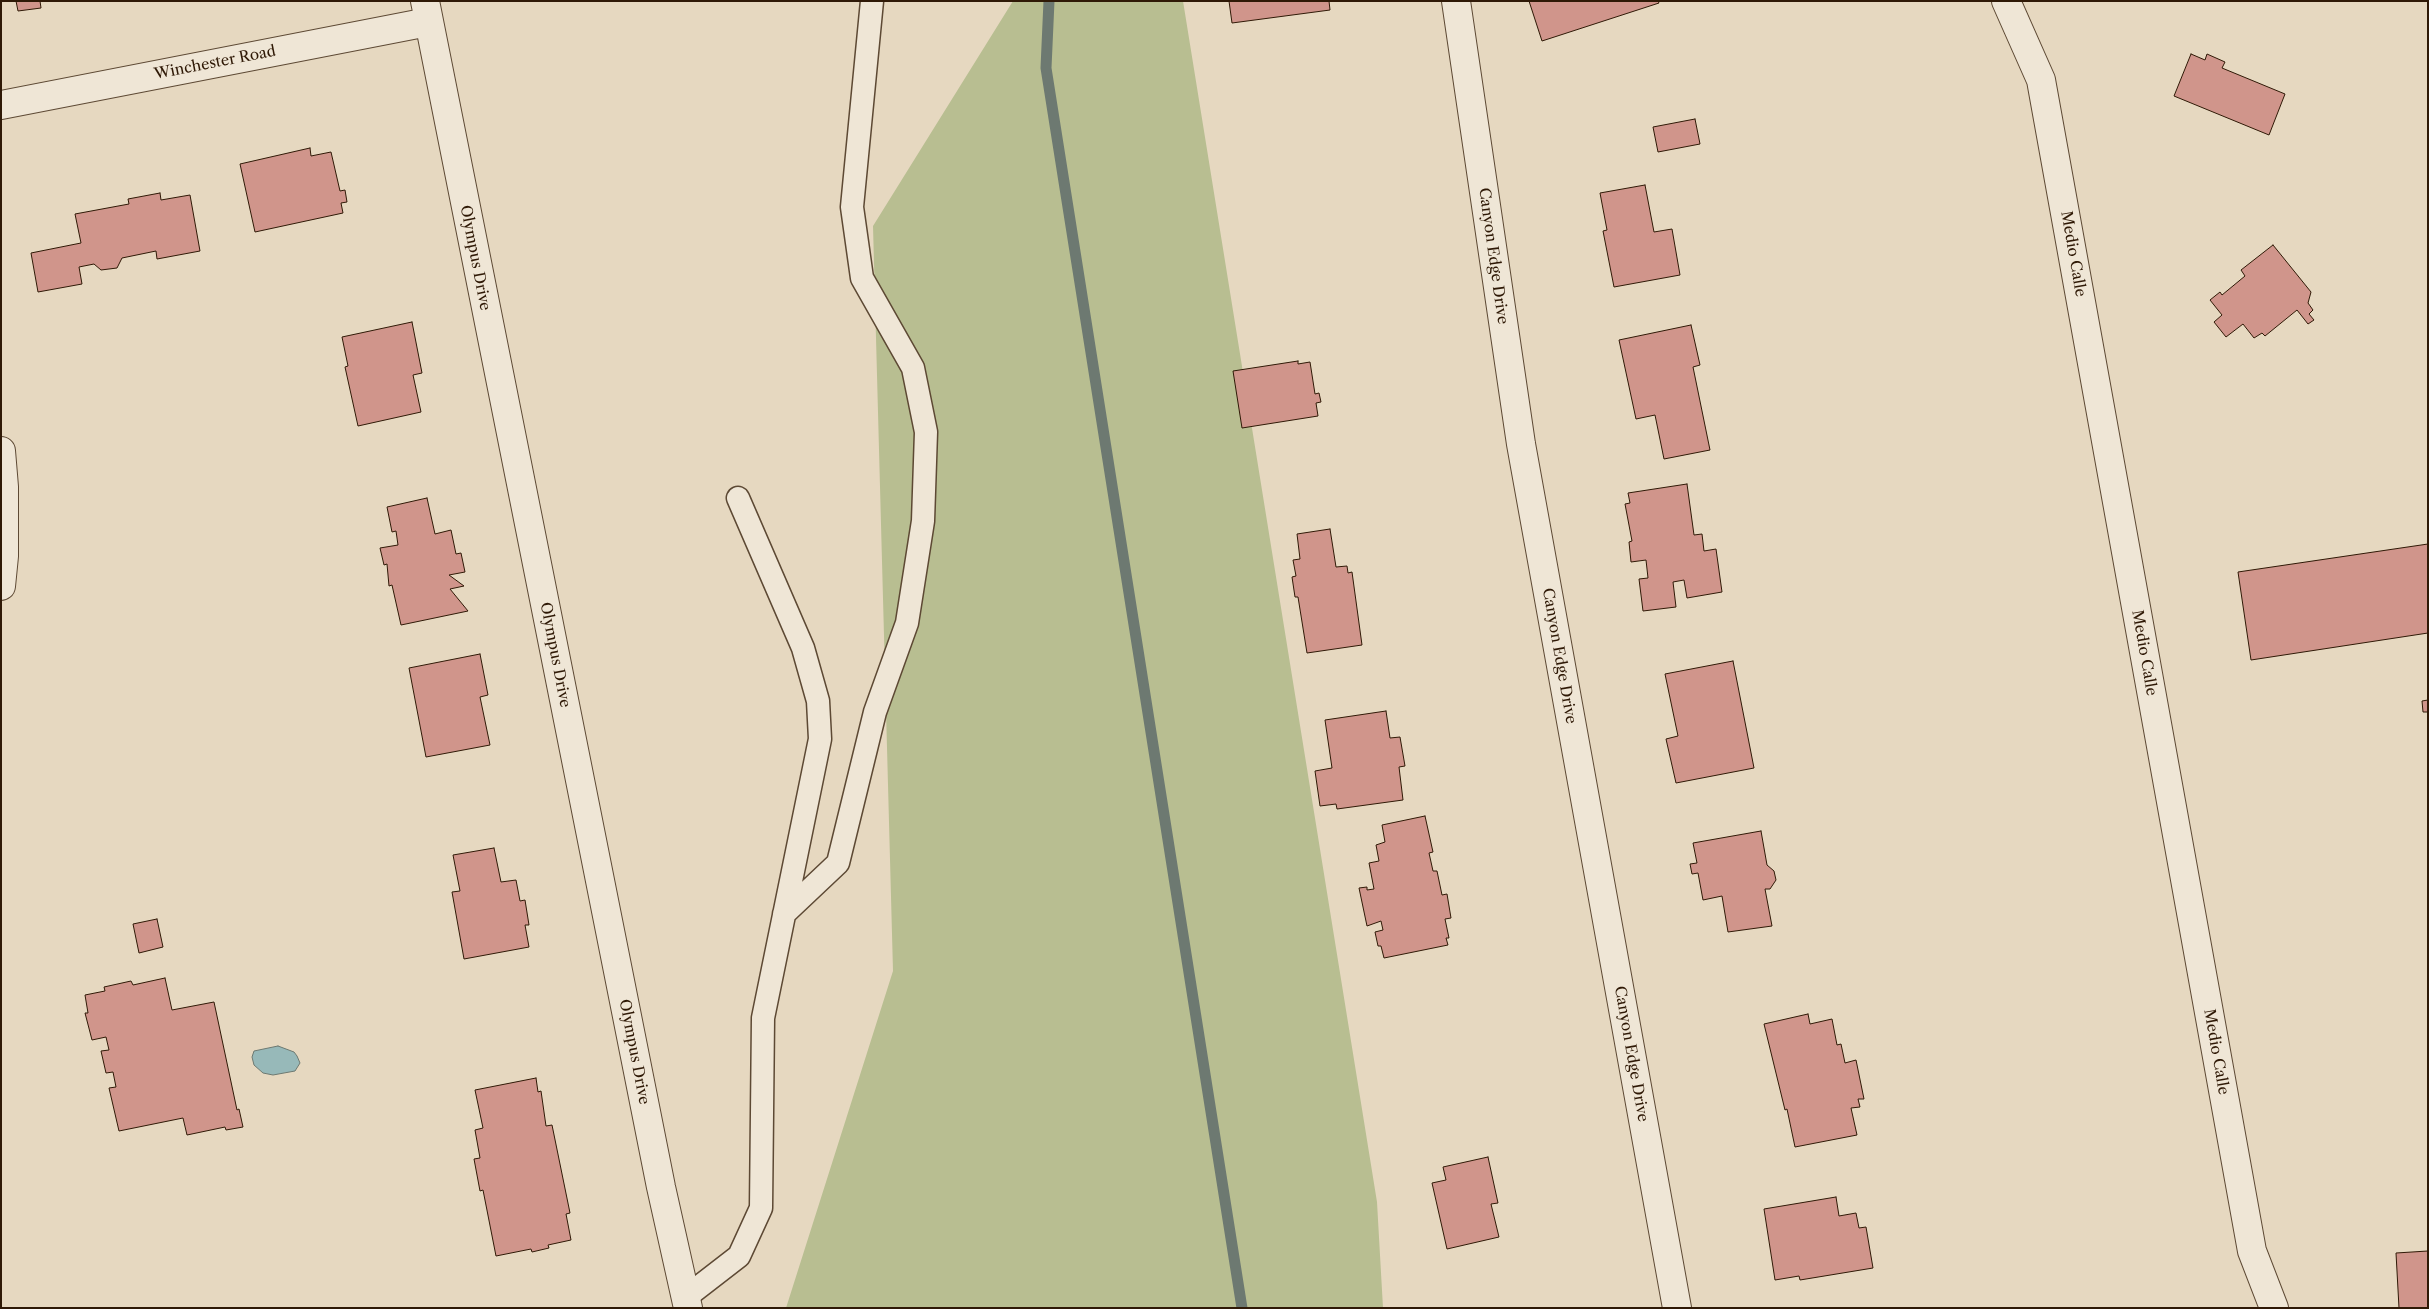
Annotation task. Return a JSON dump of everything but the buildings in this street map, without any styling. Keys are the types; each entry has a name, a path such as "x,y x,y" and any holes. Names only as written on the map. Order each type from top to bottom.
{"street":[{"name":"Canyon Edge Drive","path":"1456,1 1521,444 1677,1308"},
{"name":"Medio Calle","path":"2006,1 2041,80 2252,1251 2274,1308"},
{"name":"Winchester Road","path":"1,104 427,12"},
{"name":"Olympus Drive","path":"427,12 658,1168 687,1302"},
{"path":"1,451 4,496 4,556 1,586"}],"lane":[{"path":"784,914 838,863 875,712 907,623 924,521 926,432 913,368 862,278 852,207 872,1"},
{"path":"687,1302 739,1256 761,1208 763,1018 820,739 818,701 803,648 738,498"}],"green space":[{"path":"1013,1 1183,1 1377,1202 1383,1308 786,1308 893,971 873,226"}],"water":[{"path":"278,1046 294,1052 300,1063 295,1071 273,1075 263,1073 254,1065 252,1057 254,1051"}],"waterway":[{"path":"1049,1 1046,68 1242,1308"}]}
